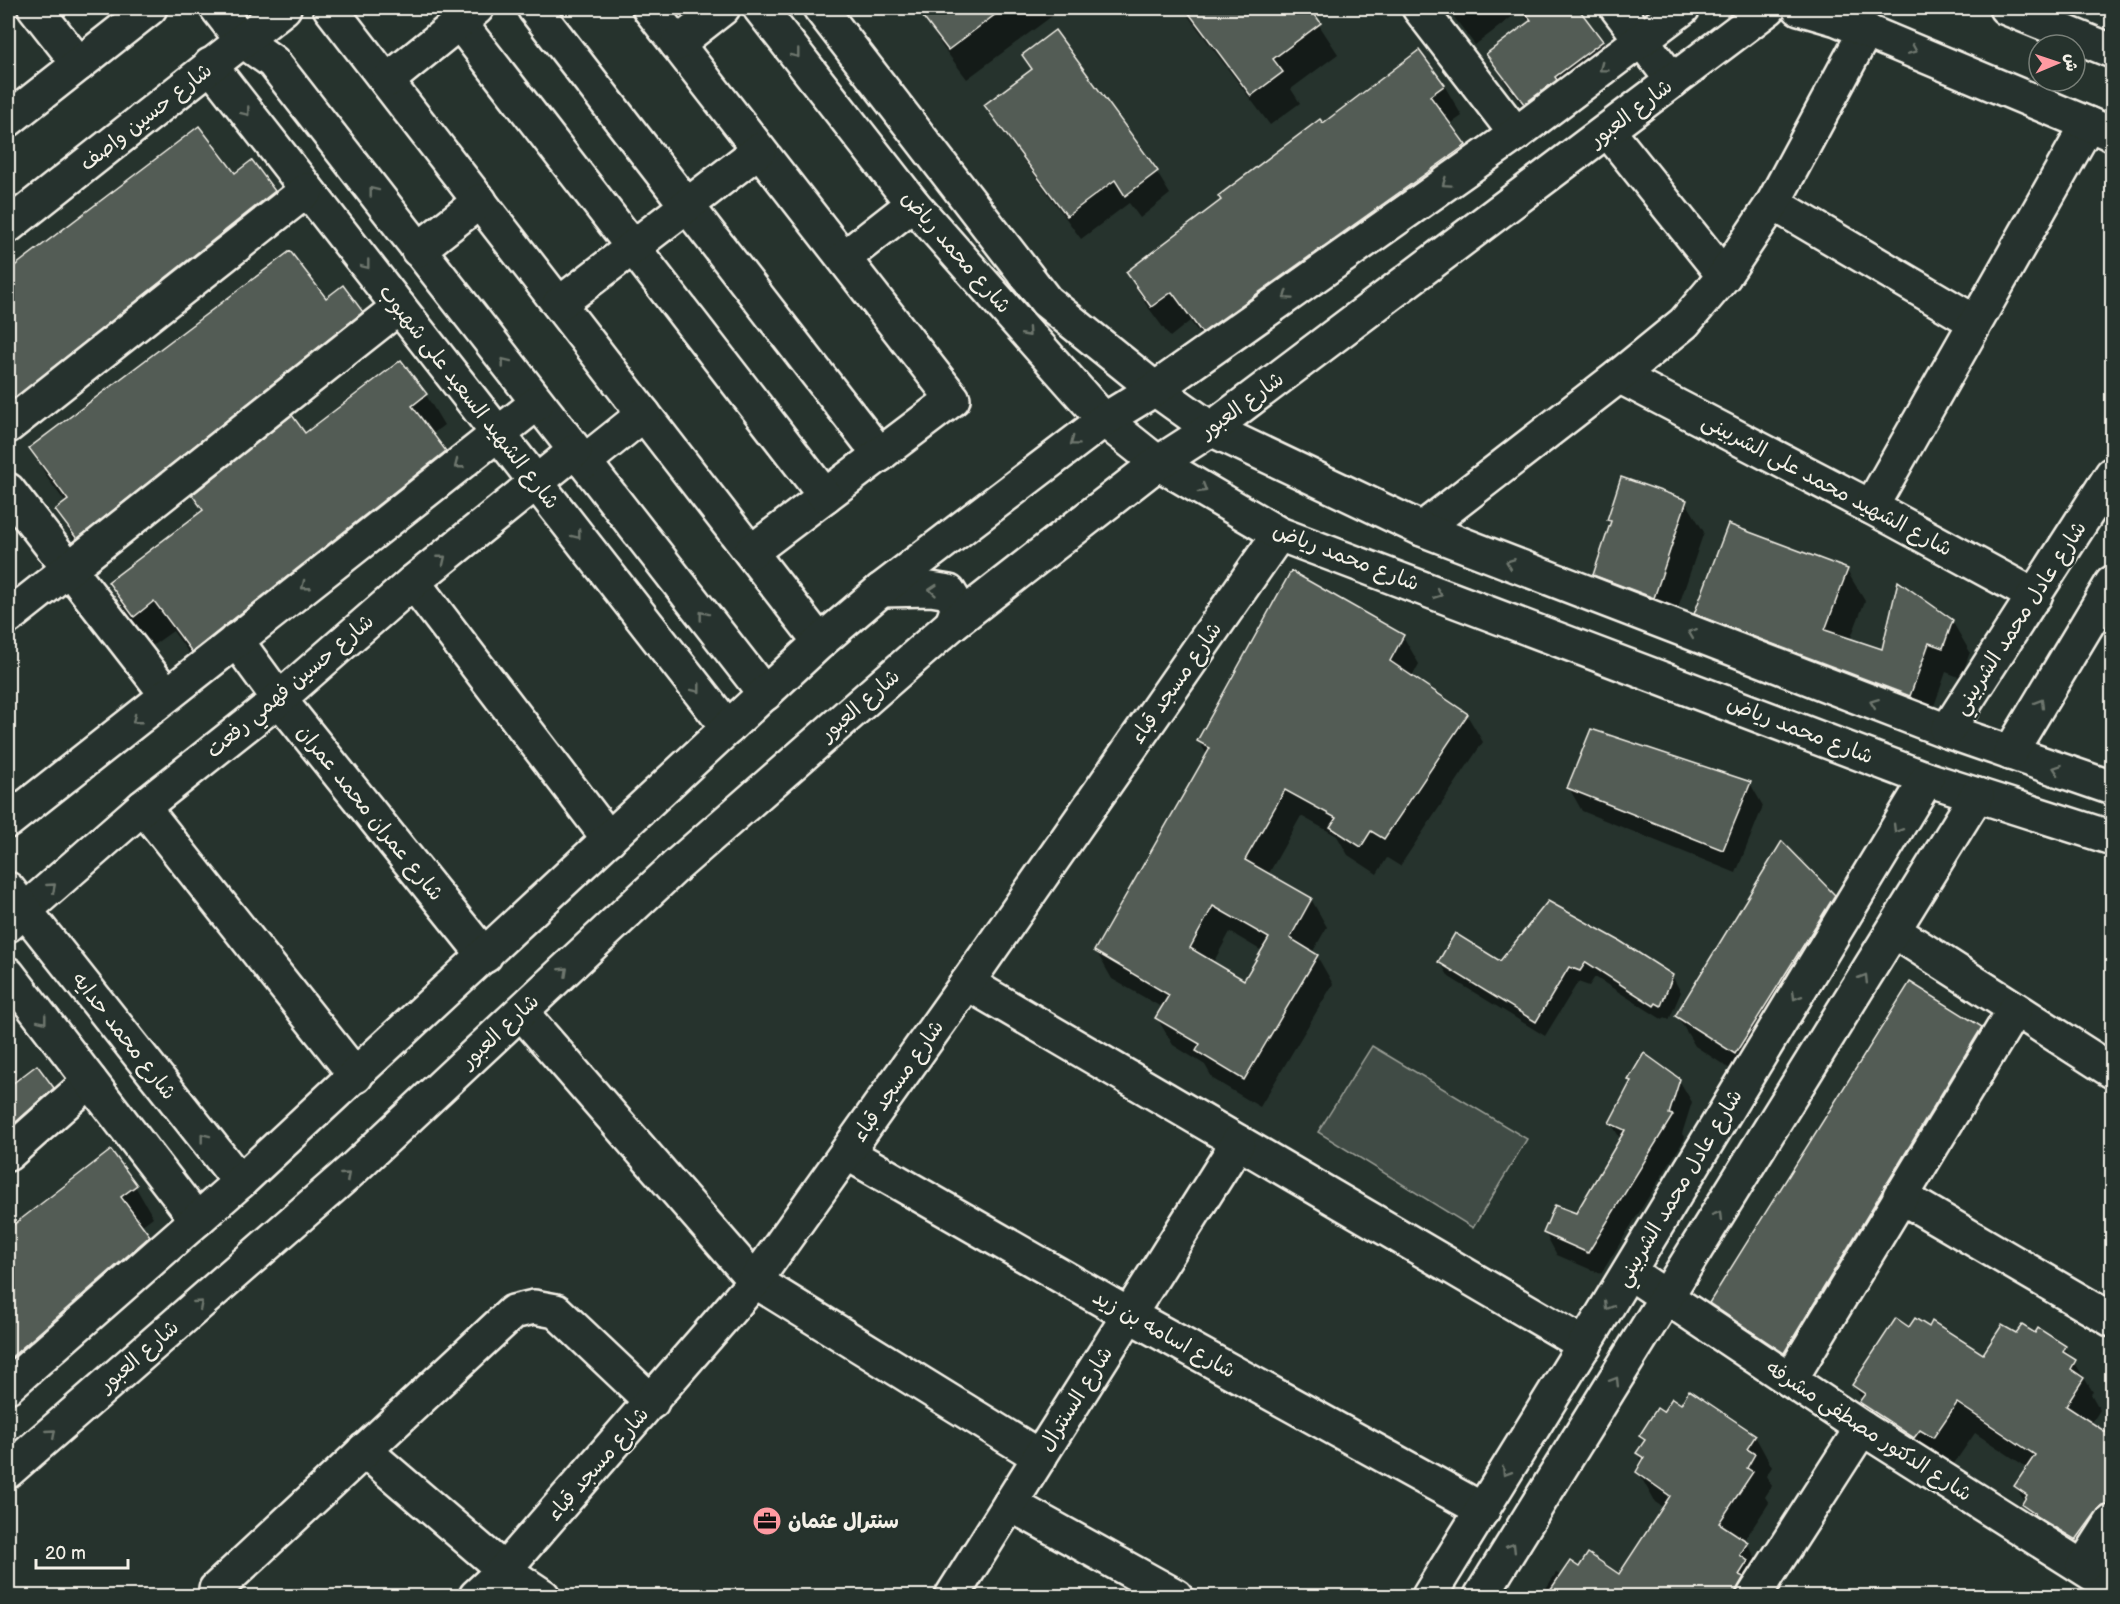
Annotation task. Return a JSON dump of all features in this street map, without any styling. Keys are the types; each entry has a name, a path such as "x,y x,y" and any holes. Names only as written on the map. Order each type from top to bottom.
{"street":[{"path":"35,8 79,64"},
{"path":"8,120 150,8"},
{"path":"217,8 242,40 273,62 765,694"},
{"name":"شارع حسين واصف","path":"12,213 284,8"},
{"path":"330,8 820,642"},
{"path":"534,8 880,454"},
{"path":"649,8 953,399 751,552"},
{"path":"677,44 723,8"},
{"name":"شارع محمد رياض","path":"760,8 913,204 1104,420 1158,463 1279,534 1927,779 2112,838"},
{"name":"شارع محمد رياض","path":"820,8 1046,301 1155,389 1211,429 1422,528 1947,731 2112,788"},
{"path":"1419,8 1516,134"},
{"path":"1617,8 1673,81"},
{"path":"8,1386 240,1182 820,642 881,590 1104,420 1155,389 1516,134 1683,8"},
{"name":"شارع العبور","path":"8,1471 352,1170 675,867 952,624 1158,463 1211,429 1769,8"},
{"path":"1799,8 1866,30 2100,129 1975,322 1871,507"},
{"path":"2006,8 2112,51"},
{"path":"387,81 468,15 633,247 825,496"},
{"path":"1422,528 1684,323 1724,276 1773,203 1866,30"},
{"name":"شارع الشهيد السعيد على شهبوب","path":"210,65 728,729"},
{"path":"1608,131 1724,276"},
{"path":"559,304 759,150"},
{"path":"8,426 307,190"},
{"path":"418,250 480,201"},
{"path":"1773,203 1975,322"},
{"path":"843,258 913,204"},
{"path":"8,617 399,307"},
{"name":"شارع الشهيد محمد على الشربينى","path":"1619,376 1871,507 2035,596"},
{"path":"8,821 537,403"},
{"name":"شارع حسين فهمي رفعت","path":"13,908 279,699 413,582 536,482 644,414"},
{"name":"شارع عادل محمد الشربيني","path":"1947,731 2112,474"},
{"path":"8,490 167,695"},
{"name":"شارع مسجد قباء","path":"476,1596 504,1570 755,1281 967,983 1279,534"},
{"path":"413,582 609,839"},
{"path":"2010,753 2112,583"},
{"path":"881,590 931,589 949,592 958,607 952,624"},
{"name":"شارع عمران محمد عمران","path":"236,640 279,699 485,956"},
{"name":"شارع عادل محمد الشربيني","path":"1430,1596 1585,1345 1927,779"},
{"path":"1481,1596 1977,795"},
{"path":"143,807 356,1076"},
{"name":"شارع محمد حدايه","path":"13,908 240,1182"},
{"path":"1894,931 2112,1071"},
{"path":"8,974 197,1220"},
{"path":"967,983 1585,1345"},
{"path":"1790,1380 2014,1009"},
{"path":"520,1012 755,1281 1040,1457"},
{"path":"8,1154 90,1081"},
{"name":"شارع السنترال","path":"952,1596 1238,1142"},
{"name":"شارع اسامه بن زيد","path":"847,1153 1129,1315 1483,1510"},
{"path":"1900,1196 2112,1318"},
{"name":"شارع الدكتور مصطفى مشرفه","path":"1629,1272 1862,1428 2112,1586"},
{"path":"221,1596 216,1589 513,1312 534,1307 556,1311 652,1402"},
{"path":"1754,1596 1862,1428"},
{"path":"364,1450 504,1570 543,1596"},
{"path":"1010,1504 1176,1596"},
{"path":"2083,1567 2112,1522"}],"shaded area":[{"path":"1372,1046 1527,1139 1473,1228 1318,1132"}],"building":[{"path":"916,8 1004,8 948,50"},
{"path":"1185,8 1310,8 1321,23 1273,59 1283,72 1251,96"},
{"path":"1522,8 1578,8 1603,41 1555,77 1557,80 1524,104 1486,54 1531,20"},
{"path":"1055,30 1158,171 1125,196 1115,180 1067,216 984,105 1032,69 1022,55"},
{"path":"1419,50 1445,85 1430,96 1466,145 1202,333 1172,292 1151,307 1126,272 1221,200 1218,196 1320,119 1323,123"},
{"path":"199,126 235,173 252,160 275,191 8,403 8,271"},
{"path":"290,251 326,298 343,285 363,312 77,539 55,510 68,500 29,448"},
{"path":"401,360 427,394 412,406 446,451 192,652 154,601 134,617 108,582 203,510 192,495 292,415 305,433"},
{"path":"1621,477 1687,500 1654,598 1593,575 1611,521 1607,520"},
{"path":"1728,524 1848,569 1825,630 1882,649 1898,581 1953,620 1943,648 1929,643 1910,696 1694,614"},
{"path":"1291,571 1404,635 1390,661 1468,714 1384,839 1371,831 1361,847 1330,827 1336,818 1285,790 1245,860 1312,898 1290,938 1318,955 1244,1080 1196,1051 1200,1044 1155,1018 1169,995 1094,951 1210,748 1197,741","holes":["1213,906 1269,938 1244,980 1190,948"]},
{"path":"1591,729 1751,782 1723,850 1567,788"},
{"path":"1782,841 1835,895 1735,1054 1675,1016"},
{"path":"1548,901 1620,941 1673,975 1661,1006 1656,1003 1654,1006 1586,962 1580,971 1569,967 1536,1022 1438,962 1455,933 1500,961"},
{"path":"1910,982 1982,1027 1784,1353 1709,1303"},
{"path":"1644,1053 1680,1079 1669,1114 1673,1115 1588,1253 1543,1233 1555,1205 1576,1213 1625,1130 1609,1123 1631,1081 1628,1080"},
{"path":"37,1065 54,1088 8,1129 8,1087"},
{"path":"111,1150 137,1185 121,1197 150,1236 8,1360 8,1229"},
{"path":"1896,1318 1909,1327 1915,1318 1929,1327 1932,1321 1983,1354 2002,1325 2016,1333 2022,1325 2035,1333 2038,1328 2066,1346 2063,1352 2076,1360 2071,1369 2084,1378 2066,1406 2112,1436 2112,1503 2097,1511 2076,1540 2034,1515 2035,1513 2022,1504 2027,1495 2014,1486 2035,1455 1957,1403 1933,1438 1920,1430 1914,1438 1859,1402 1865,1394 1852,1385"},
{"path":"1689,1390 1756,1435 1747,1449 1755,1454 1747,1468 1753,1472 1719,1523 1748,1542 1740,1555 1748,1561 1739,1575 1744,1577 1733,1596 1546,1596 1570,1561 1579,1567 1588,1553 1619,1574 1670,1496 1636,1472 1644,1458 1636,1453 1645,1440 1639,1436 1657,1408 1663,1412 1672,1398 1681,1404"}],"place":[{"name":"سنترال عثمان","path":"767,1521"}]}
